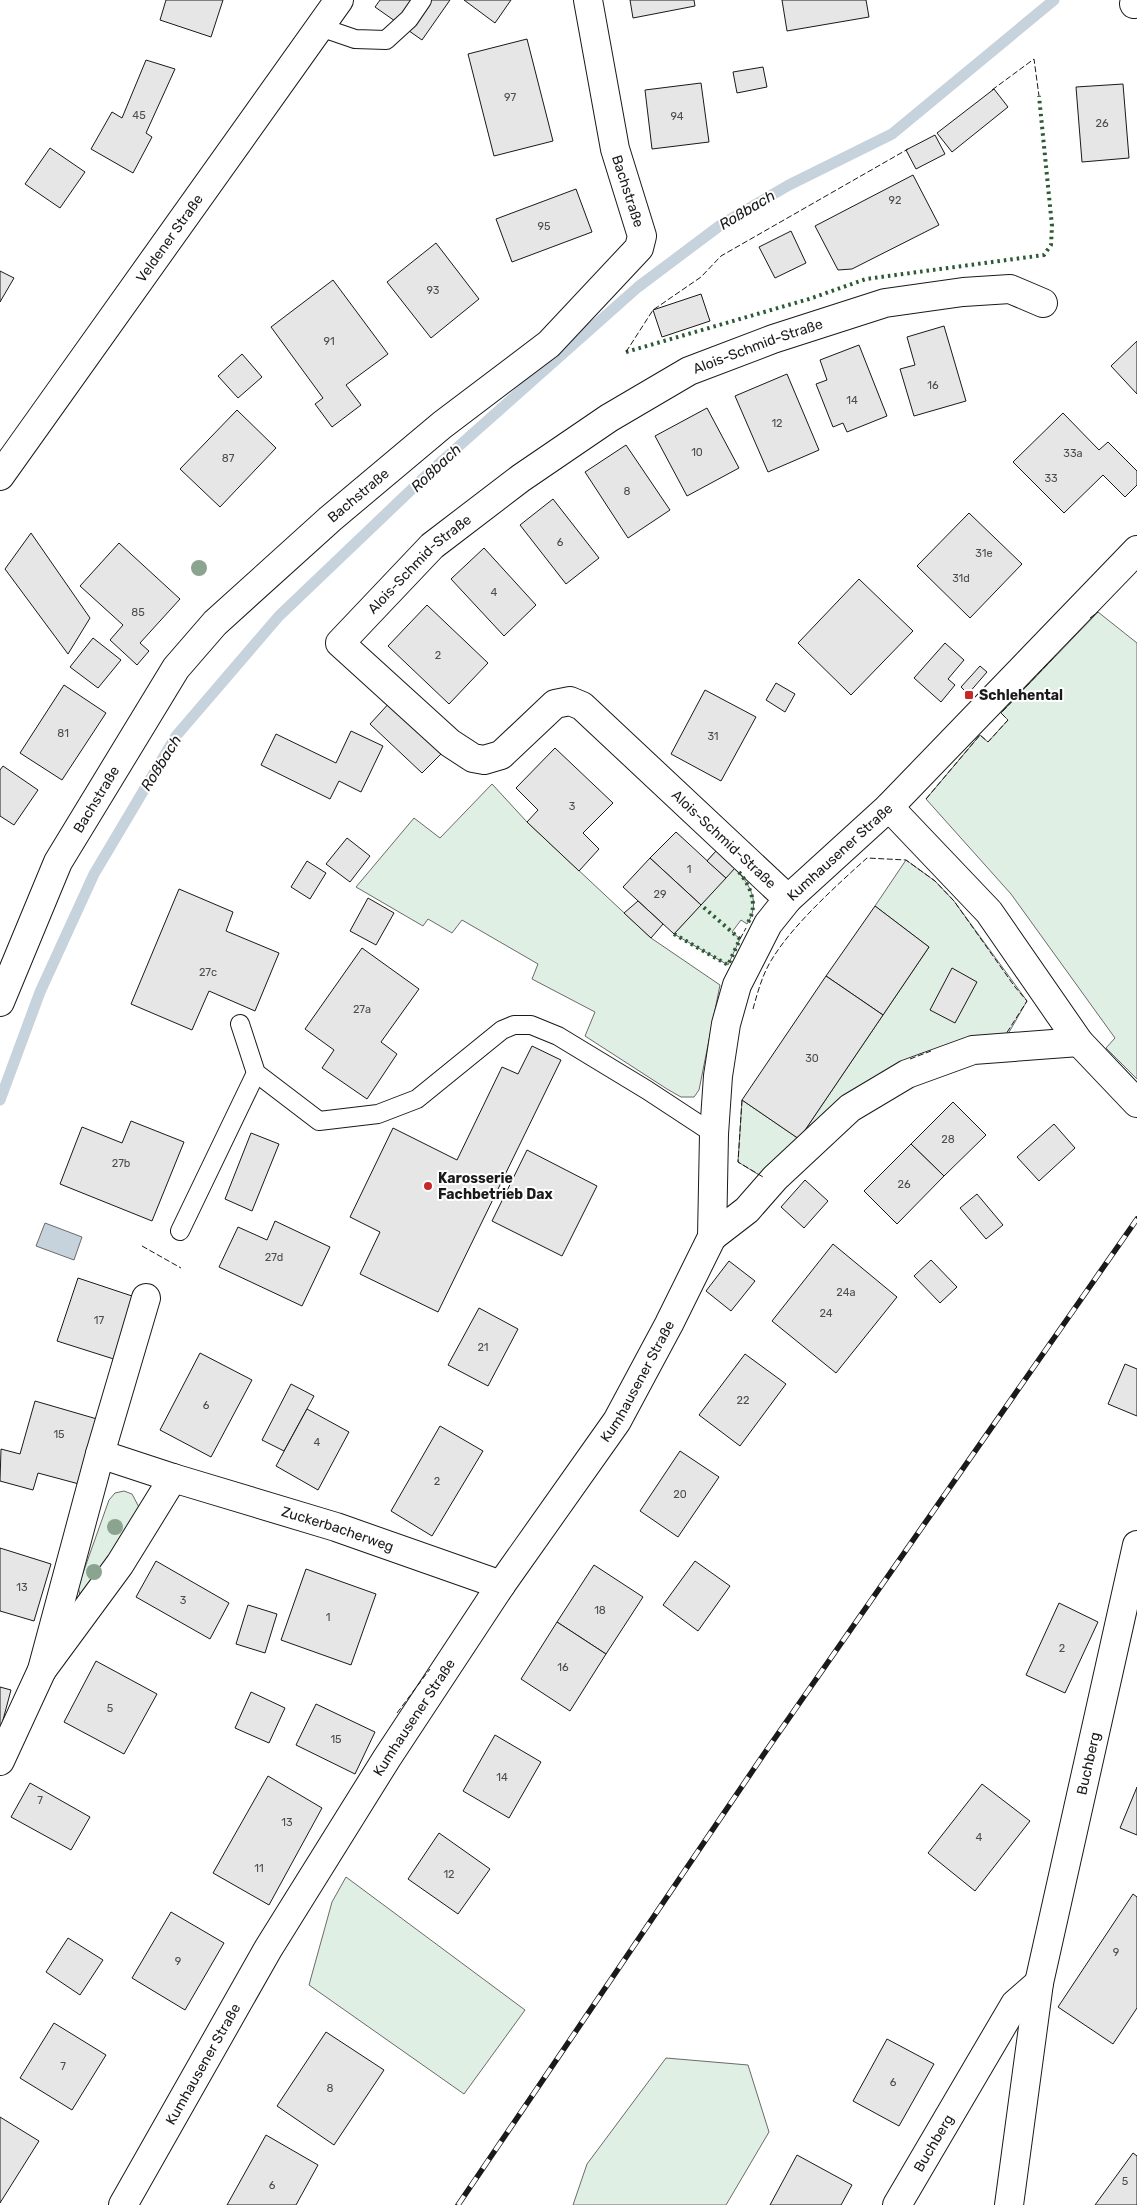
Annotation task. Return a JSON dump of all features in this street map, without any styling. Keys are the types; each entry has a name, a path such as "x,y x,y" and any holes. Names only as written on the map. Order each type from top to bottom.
{"street":[{"name":"Veldener Straße","path":"0,476 339,0"},
{"name":"Bachstraße","path":"0,1002 58,862 176,668 215,623 330,519 442,425 549,344 639,248 642,236 614,149 588,0"},
{"name":"Alois-Schmid-Straße","path":"788,899 582,706 570,701 555,704 501,755 484,760 473,758 450,743 340,643 439,540 521,478 609,418 689,371 773,339 885,303 962,292 1010,289 1043,304"},
{"name":"Kumhausener Straße","path":"712,1237 714,1134 718,1076 726,1024 735,991 751,954 768,924 788,899 889,807 1137,550"},
{"path":"889,807 989,912 1079,1042 1137,1104"},
{"name":"Kumhausener Straße","path":"123,2205 268,1949 387,1758 501,1585 617,1421 712,1237 747,1210 775,1178 850,1108 906,1074 973,1050 1079,1042"},
{"path":"0,1761 42,1670 100,1454 146,1298"},
{"name":"Zuckerbacherweg","path":"100,1454 336,1527 501,1585"},
{"path":"42,1670 120,1564 173,1478"},
{"name":"Buchberg","path":"1009,2205 1039,1983 1137,1545"},
{"name":"Buchberg","path":"897,2205 1015,2004 1039,1983"}],"lane":[{"path":"320,27 356,39 386,40 409,19 422,0"},
{"path":"240,1024 256,1073 319,1121 378,1114 417,1099 502,1030 514,1025 531,1025 558,1036 714,1134"},
{"path":"180,1231 256,1073"}],"green space":[{"path":"1098,612 1137,643 1137,1079 1106,1048 1115,1038 1011,894 926,799 980,735 988,742 1008,720 1001,713"},
{"path":"492,784 527,822 651,938 720,985 699,1090 694,1097 681,1097 585,1036 595,1012 532,979 538,964 462,920 452,933 428,919 423,926 356,887 414,818 440,838"},
{"path":"716,851 733,866 747,883 754,903 747,924 741,920 732,932 740,939 728,965 674,934 725,878 707,861"},
{"path":"906,860 935,881 954,901 1027,1001 1008,1034 983,1037 920,1054 867,1082 764,1178 738,1162 742,1100 799,1139 929,947 875,906"},
{"path":"124,1491 132,1494 140,1509 84,1596 80,1595 78,1587 109,1500 115,1493"},
{"path":"346,1877 525,2010 464,2094 309,1985 332,1902"},
{"path":"666,2058 748,2065 769,2132 726,2205 573,2205 587,2164"}],"shaded area":[{"path":"45,1223 82,1237 74,1260 36,1246"}],"building":[{"path":"166,0 223,0 211,37 160,20"},
{"path":"380,0 450,0 422,40 375,7"},
{"path":"464,0 511,0 495,23"},
{"path":"630,0 694,0 695,6 633,18"},
{"path":"782,0 866,0 869,17 787,31"},
{"path":"527,39 553,141 494,156 468,54"},
{"path":"146,60 175,69 146,133 152,137 133,173 91,149 112,112 122,118"},
{"path":"763,67 767,87 737,93 733,72"},
{"path":"701,83 709,142 652,149 645,90"},
{"path":"1123,84 1129,158 1082,162 1076,87"},
{"path":"994,89 1008,107 952,152 937,133"},
{"path":"935,135 945,154 916,169 906,150"},
{"path":"50,148 85,172 60,208 25,184"},
{"path":"913,175 939,225 852,269 838,270 815,226"},
{"path":"576,189 592,232 512,262 496,219"},
{"path":"791,231 806,263 775,278 759,247"},
{"path":"436,243 479,299 431,338 387,282"},
{"path":"0,271 14,278 0,302"},
{"path":"333,280 388,354 346,385 361,405 332,427 315,404 323,398 271,327"},
{"path":"701,294 710,321 662,337 653,310"},
{"path":"944,326 966,401 914,416 900,369 915,365 907,337"},
{"path":"1137,341 1137,394 1111,366"},
{"path":"859,345 887,416 847,432 843,423 833,427 816,384 827,380 820,360"},
{"path":"242,354 262,377 238,398 218,376"},
{"path":"787,374 819,450 768,472 735,396"},
{"path":"707,408 739,468 687,496 655,436"},
{"path":"237,410 276,448 220,507 180,469"},
{"path":"1063,413 1099,450 1108,442 1137,471 1137,485 1125,497 1103,475 1064,513 1013,462"},
{"path":"626,445 670,510 628,538 585,472"},
{"path":"553,499 599,558 566,584 520,525"},
{"path":"969,513 1022,564 970,618 917,566"},
{"path":"31,533 90,618 68,654 5,569"},
{"path":"119,543 180,599 140,643 149,651 137,665 110,640 123,625 80,586"},
{"path":"484,548 536,605 504,636 451,579"},
{"path":"859,579 913,631 851,695 798,643"},
{"path":"427,605 488,663 449,704 388,646"},
{"path":"93,638 121,660 98,688 70,667"},
{"path":"945,643 964,660 948,679 955,685 941,702 914,678"},
{"path":"980,666 987,672 968,694 961,687"},
{"path":"776,683 795,694 785,712 766,700"},
{"path":"64,685 106,713 62,780 20,753"},
{"path":"705,690 756,717 721,781 671,754"},
{"path":"392,700 445,750 422,773 370,724"},
{"path":"351,731 383,746 361,792 339,781 330,799 261,765 276,734 336,763"},
{"path":"555,748 613,803 583,833 599,849 579,871 527,822 538,810 516,788"},
{"path":"3,766 38,790 14,825 0,816 0,770"},
{"path":"676,832 726,878 701,905 650,858"},
{"path":"347,838 370,856 350,882 326,864"},
{"path":"716,851 735,868 726,878 707,861"},
{"path":"650,858 701,905 674,934 623,887"},
{"path":"307,861 326,873 310,899 291,887"},
{"path":"179,889 233,912 226,931 279,953 255,1011 209,991 192,1030 131,1004"},
{"path":"368,898 394,913 376,945 350,931"},
{"path":"638,901 663,924 651,938 624,913"},
{"path":"875,906 929,947 883,1015 826,976"},
{"path":"362,948 419,989 381,1042 397,1054 367,1099 322,1068 334,1050 305,1029"},
{"path":"952,968 977,982 955,1023 930,1010"},
{"path":"826,976 883,1015 799,1139 742,1100"},
{"path":"532,1046 561,1060 438,1312 360,1274 380,1232 350,1217 393,1128 457,1160 502,1067 518,1074"},
{"path":"953,1102 986,1135 944,1176 911,1144"},
{"path":"131,1121 184,1142 152,1221 60,1184 82,1127 122,1143"},
{"path":"1054,1124 1075,1148 1039,1181 1017,1157"},
{"path":"251,1133 279,1144 252,1211 225,1199"},
{"path":"911,1144 944,1176 897,1224 864,1191"},
{"path":"527,1150 597,1186 562,1256 492,1221"},
{"path":"805,1180 828,1201 804,1228 781,1207"},
{"path":"977,1194 1003,1225 986,1239 960,1208"},
{"path":"275,1221 330,1247 302,1306 219,1267 238,1227 267,1240"},
{"path":"833,1244 897,1297 836,1373 772,1321"},
{"path":"931,1260 957,1287 940,1303 914,1276"},
{"path":"729,1261 755,1281 731,1311 706,1291"},
{"path":"78,1278 141,1299 120,1361 57,1341"},
{"path":"479,1308 518,1329 488,1386 448,1365"},
{"path":"200,1353 252,1380 211,1457 160,1430"},
{"path":"745,1354 786,1384 740,1446 699,1415"},
{"path":"1125,1364 1137,1369 1137,1416 1108,1404"},
{"path":"291,1384 314,1396 284,1451 262,1440"},
{"path":"35,1401 97,1419 79,1484 38,1473 33,1490 0,1481 1,1449 20,1454"},
{"path":"307,1409 349,1432 318,1490 276,1466"},
{"path":"440,1426 483,1451 432,1536 391,1511"},
{"path":"680,1451 719,1477 678,1537 640,1511"},
{"path":"0,1548 51,1564 34,1621 0,1611"},
{"path":"156,1561 229,1603 210,1639 136,1597"},
{"path":"695,1561 730,1586 698,1631 663,1605"},
{"path":"594,1565 643,1597 606,1654 557,1622"},
{"path":"306,1569 376,1594 351,1665 281,1640"},
{"path":"1059,1603 1098,1622 1065,1693 1026,1675"},
{"path":"248,1605 277,1614 265,1653 236,1644"},
{"path":"557,1622 606,1654 570,1711 521,1679"},
{"path":"96,1661 157,1694 124,1754 64,1722"},
{"path":"0,1687 11,1690 0,1731"},
{"path":"251,1692 285,1708 269,1743 235,1728"},
{"path":"316,1704 375,1732 355,1774 296,1745"},
{"path":"495,1735 541,1762 509,1818 463,1791"},
{"path":"268,1776 322,1808 269,1905 213,1873"},
{"path":"30,1783 90,1817 71,1850 11,1817"},
{"path":"982,1784 1030,1821 975,1891 928,1853"},
{"path":"1137,1787 1137,1835 1120,1828"},
{"path":"439,1833 490,1869 458,1914 408,1879"},
{"path":"1133,1894 1137,1897 1137,2008 1113,2044 1058,2007"},
{"path":"171,1912 224,1943 185,2010 132,1978"},
{"path":"68,1938 103,1960 80,1995 46,1972"},
{"path":"54,2023 106,2055 72,2110 20,2078"},
{"path":"326,2032 384,2070 334,2145 277,2106"},
{"path":"887,2039 934,2064 899,2126 853,2101"},
{"path":"0,2117 39,2141 0,2203"},
{"path":"266,2135 318,2165 296,2205 227,2205"},
{"path":"1133,2153 1137,2156 1137,2205 1095,2205"},
{"path":"797,2155 852,2185 841,2205 770,2205"}],"waterway":[{"name":"Roßbach","path":"0,1100 40,992 94,874 176,736 279,616 433,469 638,287 722,224 789,185 892,134 1054,0"}],"railway":[{"path":"458,2205 766,1751 1137,1219"}],"hedge":[{"path":"626,352 809,299 866,279 1044,255 1051,245 1052,226 1039,96"},
{"path":"739,872 747,884 752,897 751,917 747,924"},
{"path":"674,934 728,965 740,939 701,905"}],"fence":[{"path":"992,90 1034,59 1039,96"},
{"path":"626,352 653,310 701,277 721,256 908,149"},
{"path":"1090,618 1098,612"},
{"path":"926,799 980,735 988,742 1008,720 1001,713 1056,655"},
{"path":"753,1009 770,962 793,931 830,892 867,858 906,860 935,881 954,901 1027,1001 1006,1034"},
{"path":"740,939 746,928"},
{"path":"910,1059 931,1051"},
{"path":"742,1100 738,1162 763,1177"},
{"path":"142,1246 181,1268"},
{"path":"397,1713 430,1669"}],"place":[{"name":"Schlehental","path":"969,695"},
{"name":"Karosserie Fachbetrieb Dax","path":"428,1186"}]}
